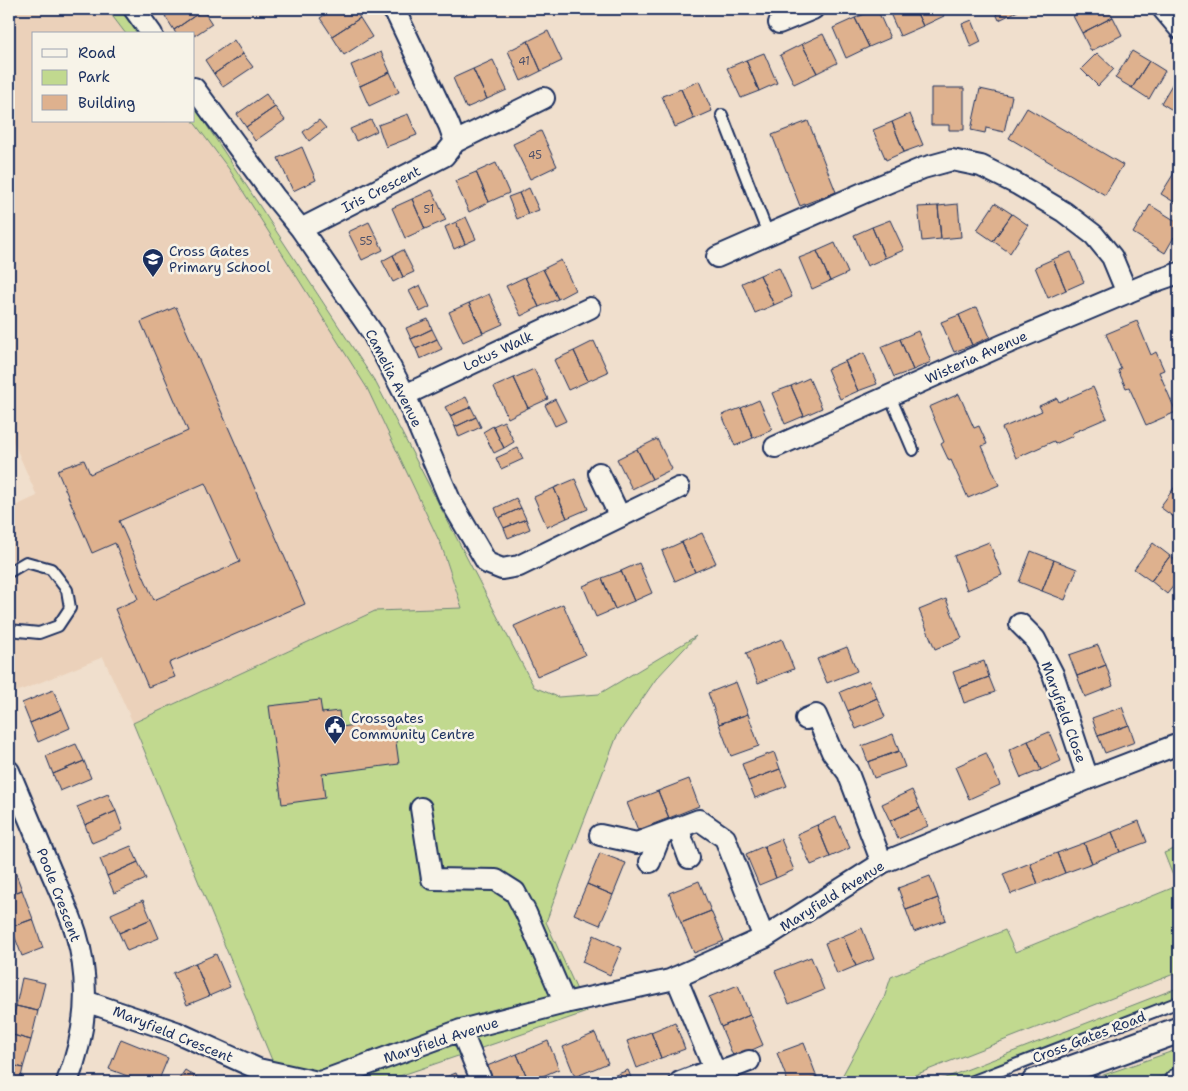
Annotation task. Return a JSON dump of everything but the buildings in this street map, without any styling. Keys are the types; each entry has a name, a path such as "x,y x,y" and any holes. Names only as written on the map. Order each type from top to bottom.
{"street":[{"path":"134,9 151,32"},
{"path":"392,9 397,15 449,125 455,142"},
{"path":"779,23 812,9"},
{"path":"1163,9 1179,28"},
{"name":"Camelia Avenue","path":"195,89 274,196 301,229 372,332 405,395 450,500 487,563 502,569 519,566 679,488"},
{"name":"Iris Crescent","path":"301,229 444,156 455,142 544,98"},
{"path":"717,257 923,168 952,160 981,166 1017,184 1064,212 1094,235 1112,257 1127,293"},
{"name":"Wisteria Avenue","path":"775,447 1003,345 1179,272"},
{"name":"Lotus Walk","path":"405,395 590,308"},
{"path":"599,473 620,517"},
{"name":"Maryfield Close","path":"1020,624 1035,639 1052,674 1088,779"},
{"path":"806,719 816,715 832,752 848,773 882,863"},
{"name":"Maryfield Avenue","path":"319,1082 461,1030 565,1003 670,980 764,938 882,863 1179,744"},
{"name":"Poole Crescent","path":"9,771 70,915 80,948 85,983 84,1018 78,1052 67,1082"},
{"path":"421,808 432,879 496,880 515,892 565,1003"},
{"path":"600,835 637,843 699,820 725,838 764,938"},
{"path":"670,831 689,858"},
{"path":"650,862 670,831"},
{"path":"676,977 714,1069"},
{"name":"Maryfield Crescent","path":"85,1001 176,1032 258,1070 319,1082"},
{"path":"461,1030 482,1082"},
{"name":"Cross Gates Road","path":"1035,1082 1179,1030"},
{"path":"680,1082 714,1069 726,1070 749,1061"}],"lane":[{"path":"722,115 768,234"},
{"path":"890,396 913,450"},
{"path":"9,572 26,562 51,569 67,590 70,608 58,626 38,633 9,630"},
{"name":"Cross Gates Road","path":"971,1082 1179,1002"}],"shaded area":[{"name":"Cross Gates Primary School","path":"9,9 107,9 124,32 32,32 32,122 194,122 229,169 367,388 442,547 462,609 375,611 133,723 103,657 9,695 9,509 37,496 9,432"}],"green space":[{"path":"107,9 123,9 140,32 124,32"},
{"path":"195,108 376,383 534,687 558,697 599,694 696,636 656,679 617,736 546,922 587,1012 382,1082 281,1082 133,723 375,611 462,608 442,547 367,388 229,169 194,122"},
{"path":"1179,847 1179,972 897,1082 839,1082 884,998 891,977 1005,930 1015,952 1177,886 1164,853"},
{"path":"1177,988 1179,996 958,1082 935,1082"},
{"path":"1179,1049 1179,1068 1149,1082 1083,1082"}],"place":[{"name":"Cross Gates Primary School","path":"153,278"},
{"name":"Crossgates Community Centre","path":"335,745"}]}
